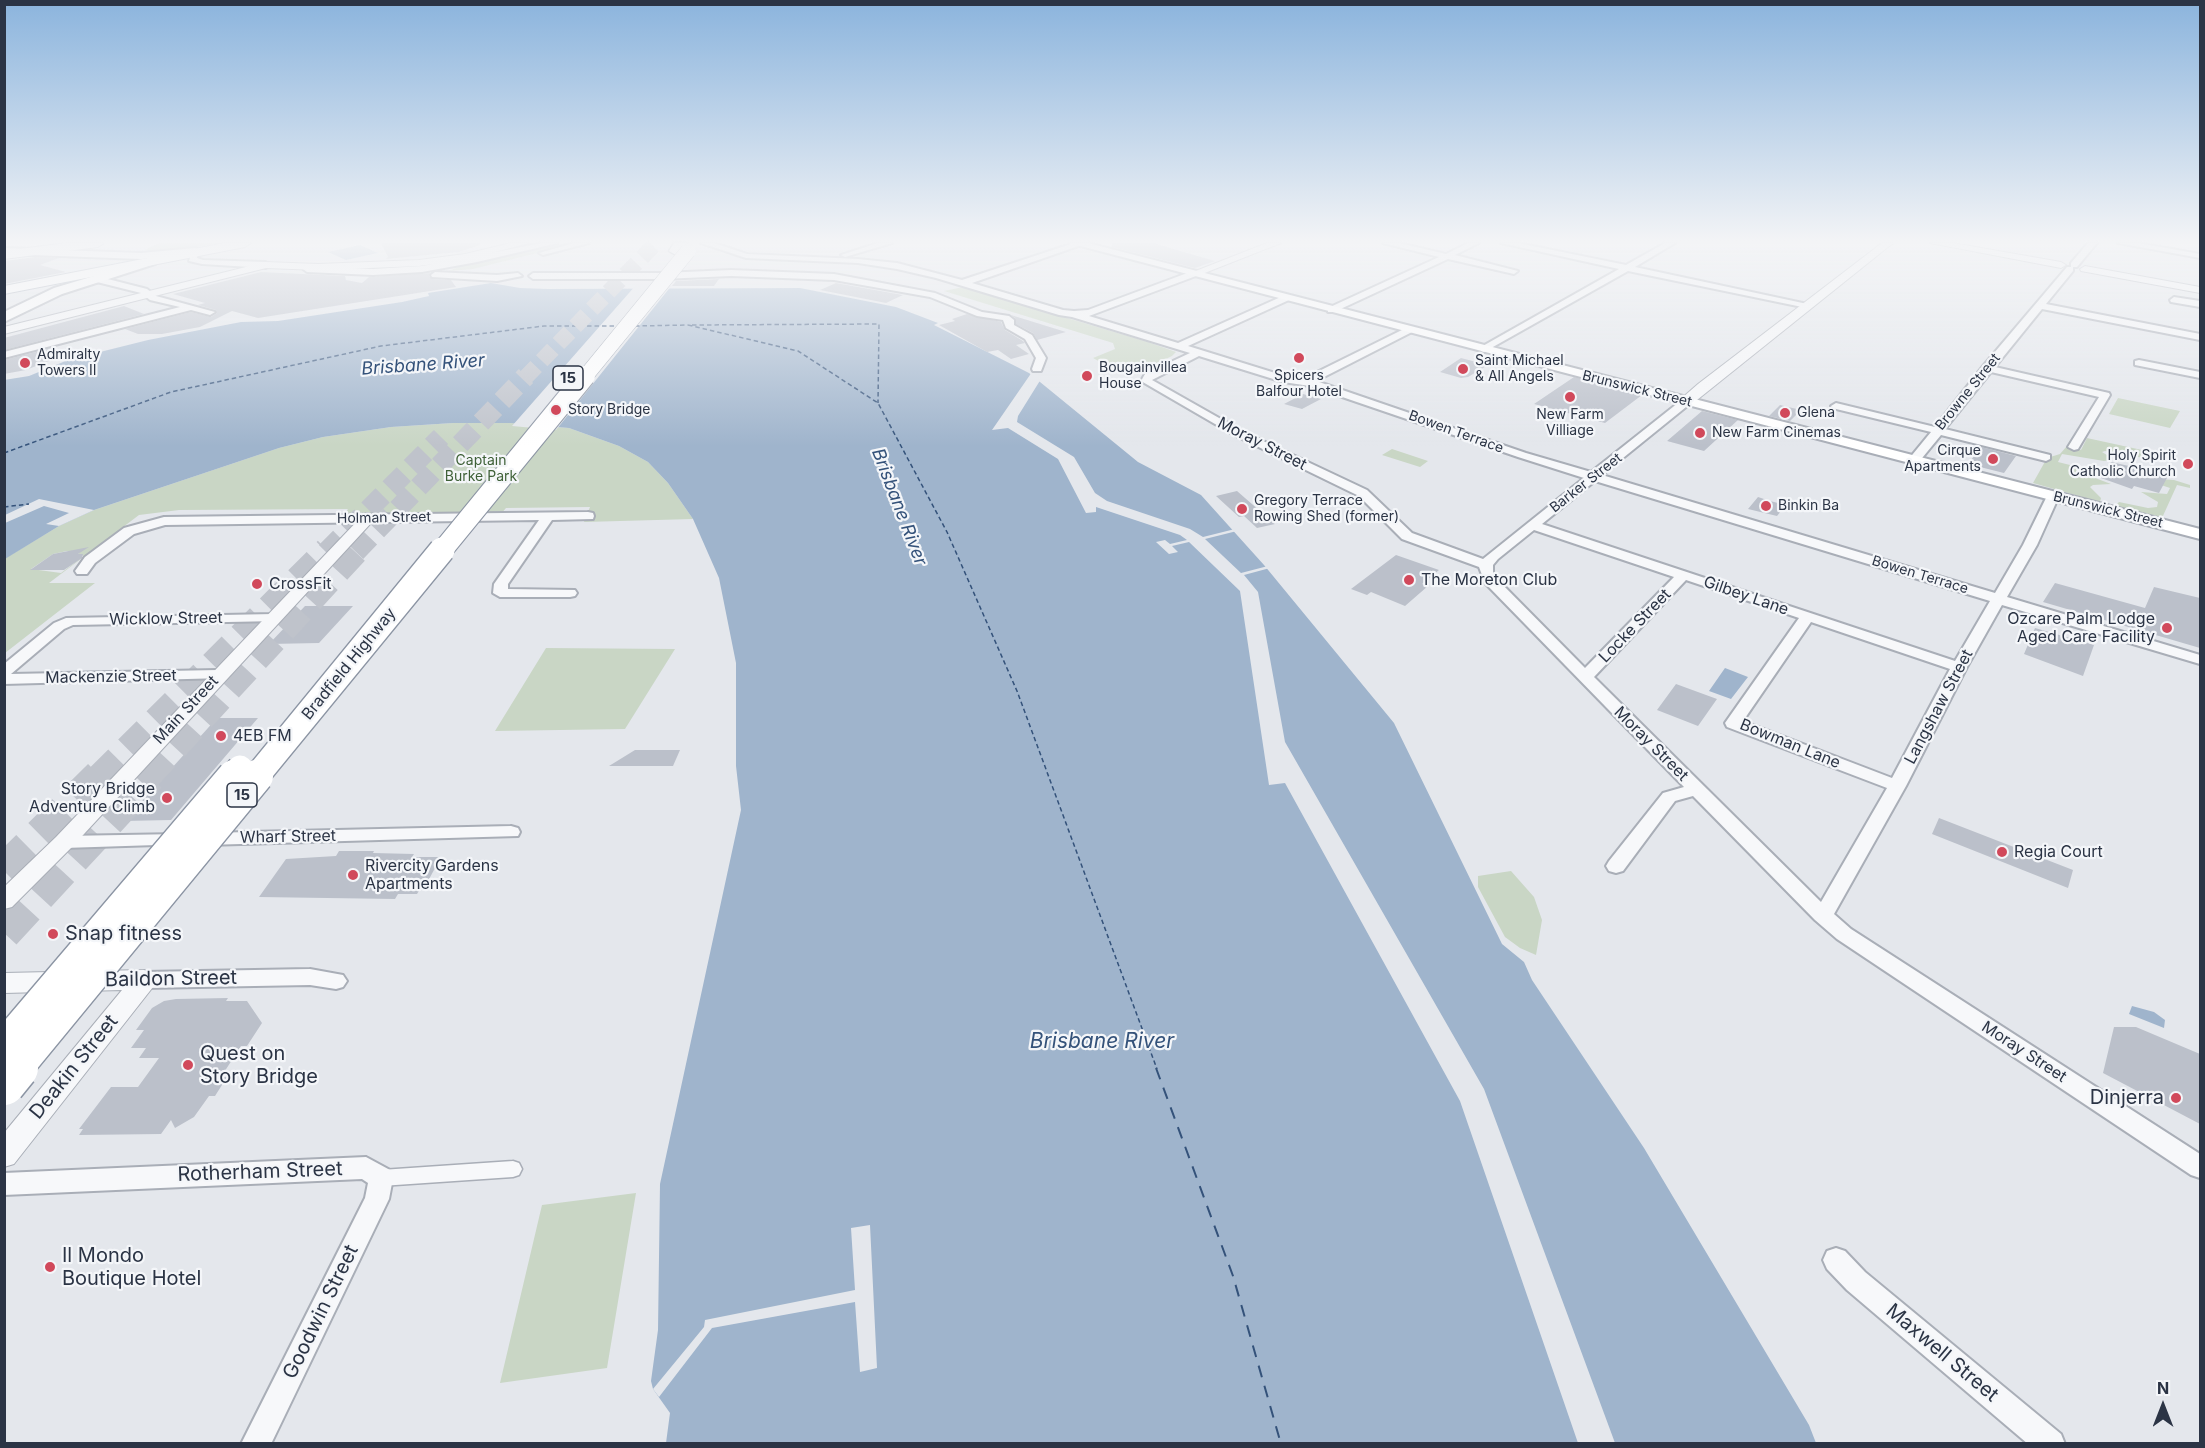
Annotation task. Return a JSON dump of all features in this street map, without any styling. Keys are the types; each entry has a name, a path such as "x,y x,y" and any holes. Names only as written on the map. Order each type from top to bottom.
{"highway":[{"name":"Bradfield Highway","path":"4,1046 636,311"},
{"name":"Bradfield Highway","path":"4,1084 638,311"}],"main road":[{"path":"4,318 17,311"},
{"name":"Brunswick Street","path":"1333,311 2200,534"}],"street":[{"path":"4,331 85,311"},
{"path":"4,356 179,311"},
{"path":"203,311 210,312"},
{"path":"971,311 1009,320 1009,326 1029,337 1041,358 1037,369"},
{"name":"Bowen Terrace","path":"1054,311 1082,315 1289,381 1313,383 1514,453 2200,660"},
{"path":"1082,315 1094,311"},
{"path":"1178,347 1258,311"},
{"path":"1484,349 1551,311"},
{"path":"1687,401 1801,311"},
{"name":"Browne Street","path":"1914,460 1987,368 2037,311"},
{"path":"2064,311 2200,337"},
{"path":"4,325 23,326"},
{"path":"1313,383 1312,379 1315,377 1409,330"},
{"name":"Moray Street","path":"1198,353 1145,380 1238,433 1363,493 1407,536 1486,565 1486,572 1490,580 1821,915 1844,934 2200,1167"},
{"path":"2139,363 2200,375"},
{"path":"1987,368 2104,395 2074,447"},
{"name":"Barker Street","path":"1486,565 1493,556 1687,401"},
{"path":"1836,406 2046,457"},
{"name":"Langshaw Street","path":"1821,915 1832,901 1897,786 1959,667 2030,545 2053,496"},
{"name":"Holman Street","path":"82,572 90,560 129,531 153,524 181,520 588,516"},
{"path":"548,517 501,584 500,593 570,593"},
{"name":"Main Street","path":"4,901 64,842 218,675 368,518"},
{"name":"Gilbey Lane","path":"1533,525 1959,667"},
{"name":"Locke Street","path":"1585,677 1684,574"},
{"name":"Bowman Lane","path":"1807,617 1733,723 1897,786"},
{"name":"Wicklow Street","path":"4,672 58,626 71,621 274,618"},
{"name":"Mackenzie Street","path":"4,679 218,675"},
{"path":"1616,866 1669,797 1696,789"},
{"name":"Wharf Street","path":"64,842 512,832"},
{"name":"Baildon Street","path":"4,983 310,976 336,981"},
{"name":"Deakin Street","path":"4,1155 144,980"},
{"name":"Rotherham Street","path":"4,1184 366,1168 381,1178 513,1170"},
{"name":"Goodwin Street","path":"255,1443 377,1199 381,1178"},
{"name":"Maxwell Street","path":"1836,1260 1856,1281 2050,1443"}],"green space":[{"path":"1008,311 1042,311 1176,352 1172,356 1130,374 1113,369 1093,358 1115,349 1113,343"},
{"path":"2118,398 2180,411 2170,428 2109,414"},
{"name":"Captain Burke Park","path":"453,423 510,423 569,428 619,446 648,462 668,483 693,519 584,522 590,507 506,508 500,515 344,514 348,509 179,510 139,515 49,583 95,583 5,653 4,559 59,526 94,510 279,448 323,437 391,427","holes":["81,551 78,554 84,556 61,573 31,569 53,554"]},
{"path":"2087,438 2151,452 2150,456 2144,458 2105,451 2102,452 2111,460 2104,461 2062,454 2058,462 2094,471 2098,474 2095,478 2111,484 2090,487 2101,498 2100,502 2033,483 2047,458 2060,454 2067,446 2081,450"},
{"path":"1392,449 1428,461 1420,467 1382,455"},
{"path":"2157,479 2174,480 2190,485 2190,488 2177,485 2162,518 2115,506 2119,502 2148,508 2157,507 2158,502 2141,492 2167,494 2170,488 2158,484"},
{"path":"546,648 675,649 625,729 495,731"},
{"path":"1511,871 1534,897 1542,920 1536,955 1520,948 1505,937 1478,887 1478,876"},
{"path":"636,1193 607,1368 500,1383 542,1205"}],"water":[{"name":"Brisbane River","path":"346,311 905,311 938,323 934,325 1029,373 1138,462 1201,495 1264,565 1394,723 1502,944 1524,962 1532,980 1644,1148 1809,1425 1816,1443 666,1443 670,1413 653,1389 651,1381 658,1330 660,1184 741,810 736,766 736,663 719,578 693,519 668,483 648,462 619,446 569,428 510,423 453,423 391,427 323,437 279,448 94,510 59,526 5,559 4,380 29,376 68,360 148,340 241,322 278,321"},
{"path":"1725,668 1748,677 1731,699 1709,691"},
{"path":"2132,1006 2154,1012 2165,1020 2164,1028 2129,1014"}],"pier":[{"path":"614,311 652,311 556,430 512,426"},
{"path":"1032,372 1041,379 1018,416 1017,422 1074,457 1095,493 1107,501 1190,529 1203,537 1235,529 1237,531 1205,539 1241,573 1268,566 1270,568 1244,575 1258,592 1285,742 1484,1089 1615,1443 1578,1443 1460,1101 1285,783 1269,785 1240,591 1189,542 1172,546 1178,552 1169,554 1156,542 1165,540 1170,544 1187,540 1180,535 1096,507 1096,512 1086,513 1058,459 1008,428 992,430"},
{"path":"39,499 94,510 59,526 46,524 69,513 44,506 5,523 5,515"},
{"path":"870,1225 877,1368 860,1372 855,1302 712,1328 659,1397 653,1389 704,1327 705,1320 855,1290 851,1228"}],"building":[{"path":"107,311 135,311 144,314 4,350 4,338"},
{"path":"216,311 305,311 258,318 232,311 200,327 162,334 138,334 125,329 191,312 211,317 217,313"},
{"path":"967,314 1001,322 1005,330 1025,343 1016,345 1029,354 1011,359 998,350 987,352 939,325 955,321 952,319"},
{"path":"1011,315 1066,332 1037,340 1033,333 1016,324 1015,318"},
{"name":"Admiralty Towers II","path":"52,348 64,355 26,370 4,374 4,360"},
{"name":"Saint Michael & All Angels","path":"1461,358 1488,365 1468,377 1461,378 1440,372"},
{"name":"New Farm Villiage","path":"1574,377 1642,395 1605,423 1534,404"},
{"path":"1303,394 1321,399 1302,409 1284,404"},
{"name":"Glena","path":"1780,405 1801,410 1790,421 1769,416"},
{"name":"New Farm Cinemas","path":"1702,411 1738,420 1704,451 1667,441"},
{"name":"Cirque Apartments","path":"1981,447 2016,456 2004,473 1968,464"},
{"path":"2111,462 2168,476 2159,493 2134,486 2132,489 2101,478"},
{"name":"Gregory Terrace Rowing Shed (former)","path":"1237,491 1275,524 1257,528 1244,516 1239,517 1216,496"},
{"name":"Binkin Ba","path":"1758,497 1786,505 1777,516 1748,509"},
{"path":"89,547 78,554 83,554 82,558 64,570 30,570 53,554"},
{"name":"The Moreton Club","path":"1396,555 1439,570 1422,584 1428,586 1405,606 1371,592 1367,595 1351,589"},
{"name":"Ozcare Palm Lodge Aged Care Facility","path":"2055,583 2145,608 2154,587 2200,598 2200,648 2043,602"},
{"path":"305,606 353,606 319,643 269,644"},
{"path":"2035,628 2094,645 2083,676 2024,654"},
{"path":"1676,684 1717,699 1698,726 1657,710"},
{"path":"217,718 258,718 171,820 124,821"},
{"path":"635,750 680,750 673,766 609,766"},
{"name":"Regia Court","path":"1939,818 2073,870 2068,888 1932,834"},
{"name":"Rivercity Gardens Apartments","path":"339,851 374,851 373,853 414,854 412,857 441,857 428,881 425,881 417,894 398,894 395,899 259,897 286,859 336,856"},
{"name":"Quest on Story Bridge","path":"228,998 226,1001 247,1001 262,1023 247,1046 241,1046 221,1077 227,1077 215,1096 209,1096 194,1117 175,1128 171,1120 161,1134 79,1135 83,1129 79,1129 111,1087 138,1087 159,1058 139,1058 146,1048 131,1048 144,1030 136,1030 152,1008 164,1001 176,999"},
{"name":"Dinjerra","path":"2114,1027 2136,1027 2200,1054 2200,1124 2103,1073"}],"ferry route":[{"path":"692,325 879,324 878,403"},
{"path":"635,326 688,325 798,351 878,403"},
{"path":"4,453 171,392 381,346 544,326 619,326"},
{"path":"878,403 947,532 1017,691 1157,1069"},
{"path":"4,507 29,504"},
{"path":"1156,1068 1233,1276 1281,1444"}],"tunnel":[{"path":"525,378 590,311"},
{"path":"356,552 526,376"},
{"path":"326,552 441,437"},
{"path":"99,777 327,550"},
{"path":"148,777 357,550"},
{"path":"4,871 100,776"},
{"path":"4,933 149,776"}],"place":[{"name":"Spicers Balfour Hotel","path":"1299,358"},
{"name":"Admiralty Towers II","path":"25,363"},
{"name":"Saint Michael & All Angels","path":"1463,369"},
{"name":"Bougainvillea House","path":"1087,376"},
{"name":"New Farm Villiage","path":"1570,397"},
{"name":"Story Bridge","path":"556,410"},
{"name":"Glena","path":"1785,413"},
{"name":"New Farm Cinemas","path":"1700,433"},
{"name":"Cirque Apartments","path":"1993,459"},
{"name":"Holy Spirit Catholic Church","path":"2188,464"},
{"name":"Binkin Ba","path":"1766,506"},
{"name":"Gregory Terrace Rowing Shed (former)","path":"1242,509"},
{"name":"The Moreton Club","path":"1409,580"},
{"name":"CrossFit","path":"257,584"},
{"name":"Ozcare Palm Lodge Aged Care Facility","path":"2167,628"},
{"name":"4EB FM","path":"221,736"},
{"name":"Story Bridge Adventure Climb","path":"167,798"},
{"name":"Regia Court","path":"2002,852"},
{"name":"Rivercity Gardens Apartments","path":"353,875"},
{"name":"Snap fitness","path":"53,934"},
{"name":"Quest on Story Bridge","path":"188,1065"},
{"name":"Dinjerra","path":"2176,1098"},
{"name":"Il Mondo Boutique Hotel","path":"50,1267"}]}
